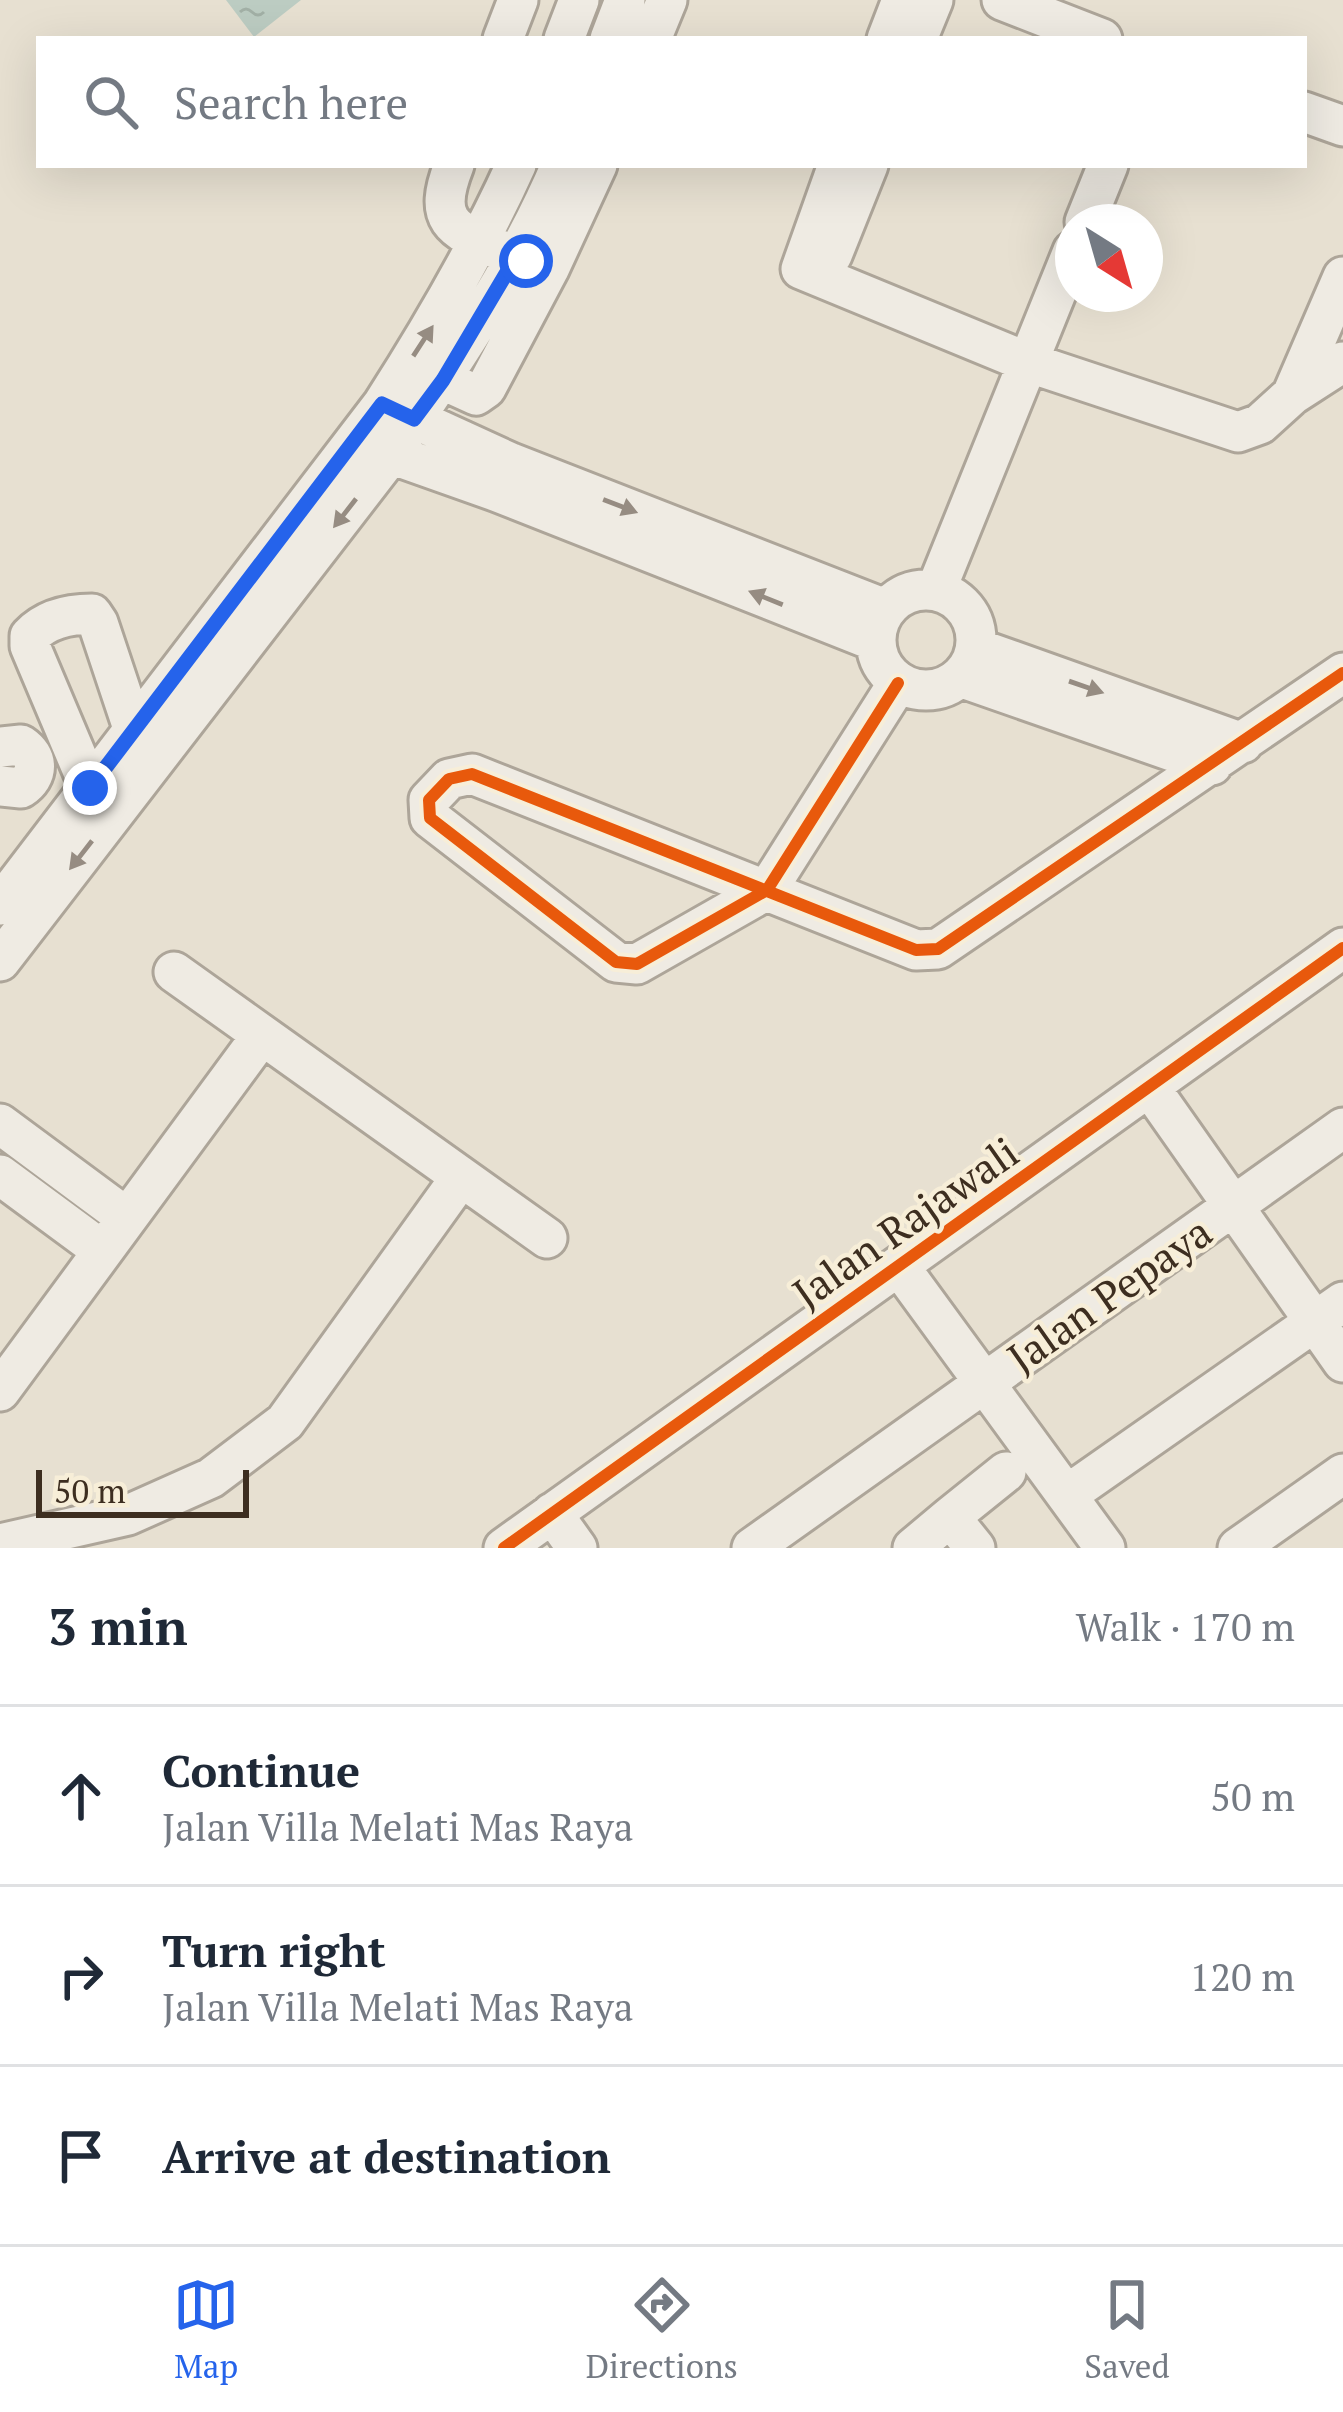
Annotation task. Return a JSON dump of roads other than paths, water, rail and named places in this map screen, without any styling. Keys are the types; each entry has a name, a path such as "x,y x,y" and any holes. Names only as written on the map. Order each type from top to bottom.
{"street":[{"path":"504,36 518,0"},
{"path":"565,36 579,0"},
{"path":"611,36 626,0"},
{"path":"652,36 667,0"},
{"path":"888,36 902,0"},
{"path":"918,36 933,0"},
{"path":"1001,0 1094,36"},
{"path":"1307,113 1343,126"},
{"path":"453,168 442,195 443,209 463,233 515,256"},
{"path":"515,168 515,256"},
{"path":"398,411 443,380 559,168"},
{"path":"0,961 375,445 398,411 439,318 515,256 594,168"},
{"path":"837,168 800,264 805,272 1027,362 1238,432 1261,424 1292,395 1343,362"},
{"path":"823,280 867,168"},
{"path":"1092,204 1107,168"},
{"path":"1292,395 1343,277"},
{"path":"936,590 1055,294"},
{"path":"398,411 880,625"},
{"path":"375,445 880,625"},
{"path":"0,905 134,731 375,445"},
{"path":"936,590 960,602 970,615 968,663 946,687 930,691 898,683 886,672 880,625 913,591 936,590"},
{"path":"90,788 30,646 30,636 37,628 47,621 92,614 134,731"},
{"path":"968,663 1227,754"},
{"path":"898,683 767,890 637,964 616,962 430,818 429,800 449,779 472,774 767,890 916,950 938,949 1343,673"},
{"path":"0,747 21,745 35,766 34,775 21,788 0,786"},
{"name":"Jalan Rajawali","path":"504,1548 1343,948"},
{"path":"174,972 547,1238"},
{"path":"0,1391 262,1035"},
{"path":"1151,1089 1232,1206 1329,1312 1343,1362"},
{"path":"0,1124 128,1218"},
{"name":"Jalan Pepaya","path":"752,1548 1343,1128"},
{"path":"0,1175 104,1250"},
{"path":"0,1544 128,1515 211,1478 285,1422 461,1177"},
{"path":"899,1266 1105,1548"},
{"path":"1067,1496 1329,1312"},
{"path":"913,1548 1006,1472"},
{"path":"1238,1548 1343,1474"},
{"path":"552,1513 577,1548"},
{"path":"950,1517 975,1548"}],"water":[{"path":"226,0 301,0 255,36"}]}
